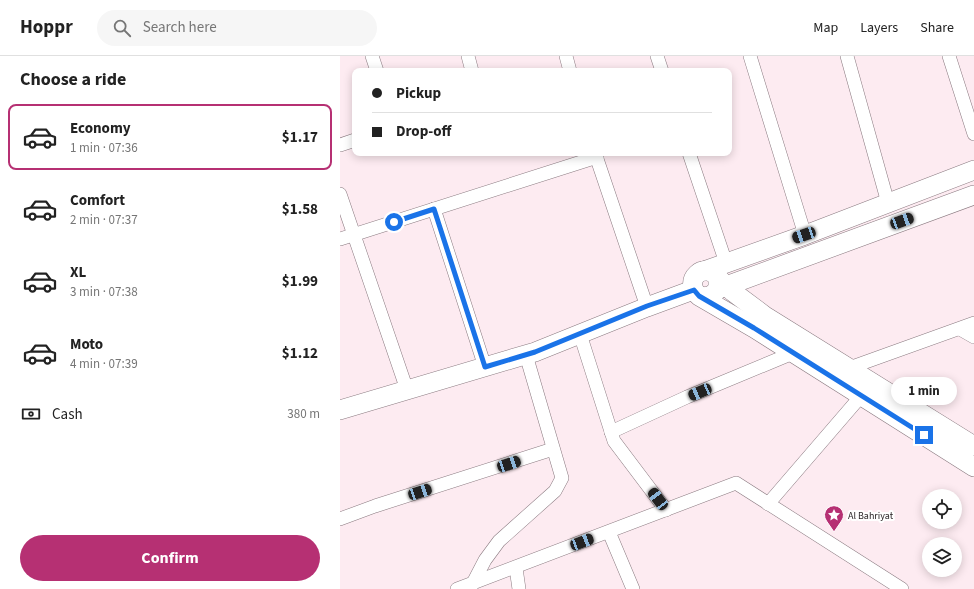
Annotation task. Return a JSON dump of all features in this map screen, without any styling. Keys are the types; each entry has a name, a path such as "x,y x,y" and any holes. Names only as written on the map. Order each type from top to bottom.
{"street":[{"path":"372,56 376,68"},
{"path":"468,56 471,68"},
{"path":"566,56 569,68"},
{"path":"657,56 661,68"},
{"path":"750,56 804,235"},
{"path":"847,56 888,203"},
{"path":"949,56 974,134"},
{"path":"340,145 352,141"},
{"path":"340,239 593,156"},
{"path":"596,156 647,306"},
{"path":"690,156 718,277 740,298 765,316 974,446"},
{"path":"340,410 526,355 647,306 697,293 711,296 718,277 804,235 974,170"},
{"path":"340,194 407,390"},
{"path":"974,195 744,278 696,274 692,286 697,293 974,467"},
{"path":"434,209 485,367"},
{"path":"740,298 739,289 744,278"},
{"path":"849,368 974,323"},
{"path":"960,329 974,337"},
{"path":"580,334 614,441 666,510"},
{"path":"611,432 687,397 793,353"},
{"path":"472,584 485,560 499,541 555,491 562,478 526,355"},
{"path":"768,504 861,396"},
{"path":"340,519 553,449"},
{"path":"457,589 736,484 902,589"},
{"path":"609,532 633,589"},
{"path":"516,568 519,589"}],"place":[{"name":"Al Bahriyat","path":"834,532"}],"route":[{"path":"394,222 434,209 485,367 535,352 647,306 694,290 699,296 712,302 924,435"}]}
